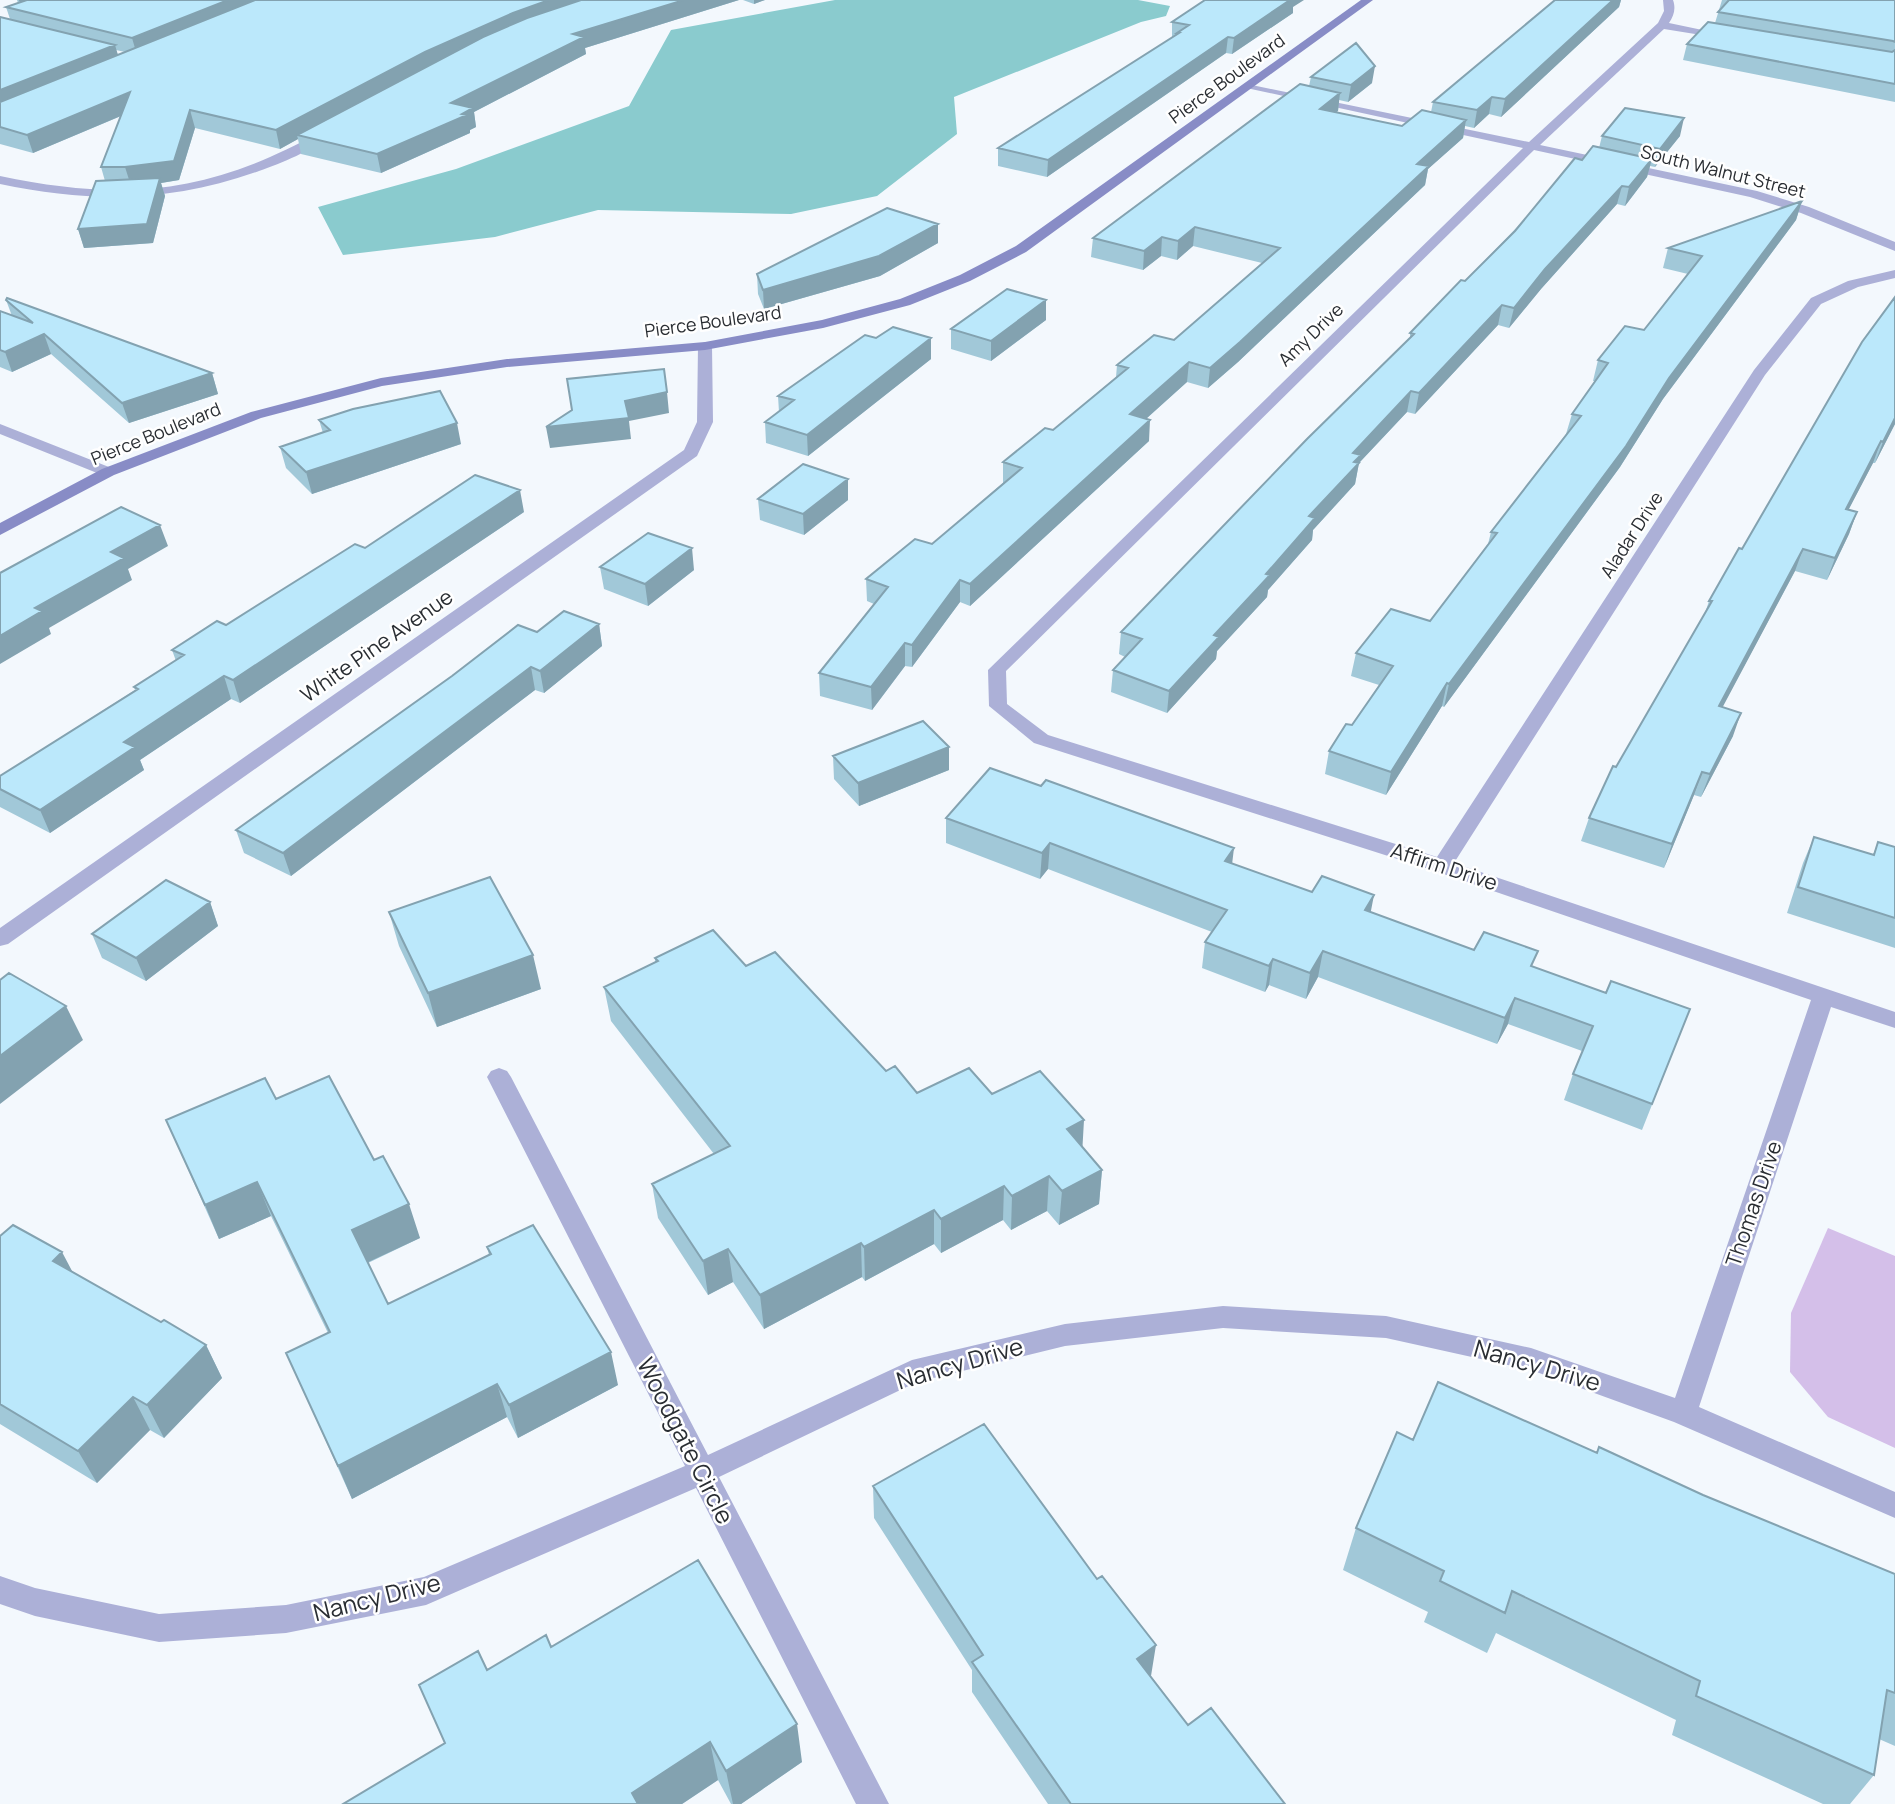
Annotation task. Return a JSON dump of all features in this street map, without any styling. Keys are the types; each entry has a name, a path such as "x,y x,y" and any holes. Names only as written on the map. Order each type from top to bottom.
{"street":[{"name":"Pierce Boulevard","path":"0,530 108,472 256,415 381,382 507,363 705,346 823,324 905,302 965,278 1021,249 1368,0"},
{"path":"1668,0 1671,7 1669,16 1662,25 1741,38"},
{"name":"Amy Drive","path":"998,706 997,670 1532,146 1662,25"},
{"name":"South Walnut Street","path":"1251,86 1753,194 1805,210 1895,247"},
{"path":"0,180 43,190 93,196 152,194 237,176 265,165 335,128"},
{"name":"Aladar Drive","path":"1442,866 1759,373 1816,301 1853,284 1895,274"},
{"name":"White Pine Avenue","path":"0,939 691,453 705,422 705,346"},
{"path":"0,429 108,472"},
{"name":"Affirm Drive","path":"998,706 1041,739 1442,866 1895,1020"},
{"name":"Thomas Drive","path":"1683,1413 1825,995"},
{"name":"Woodgate Circle","path":"499,1077 873,1804"},
{"name":"Nancy Drive","path":"0,1590 35,1602 159,1628 286,1619 426,1591 701,1472 912,1373 1065,1335 1223,1317 1386,1327 1531,1359 1683,1413 1895,1505"}],"shaded area":[{"path":"1828,1228 1895,1256 1895,1448 1828,1417 1790,1372 1791,1313"}],"water":[{"path":"835,0 1138,0 1170,6 1166,16 1141,22 954,97 957,134 877,196 791,214 598,210 495,237 343,255 318,207 456,169 629,106 671,30"}],"building":[{"path":"19,0 228,0 132,38 6,7 24,1"},
{"path":"255,0 549,0 425,52 276,130 190,110 174,161 101,167 130,92 27,135 0,127 0,102"},
{"path":"581,0 684,0 573,34 584,37 451,103 473,108 462,114 467,115 377,154 297,135 483,37 527,18"},
{"path":"1205,0 1290,0 1234,38 1228,37 1048,160 998,148 1179,33 1189,25 1172,22"},
{"path":"1555,0 1613,0 1505,99 1492,97 1477,110 1433,102"},
{"path":"1729,0 1895,0 1895,42 1718,12"},
{"path":"0,17 115,45 0,90"},
{"path":"1708,22 1892,52 1895,50 1895,84 1687,44"},
{"path":"1356,43 1375,66 1351,85 1311,77"},
{"path":"1300,84 1340,93 1320,109 1402,126 1422,110 1466,120 1417,164 1429,166 1240,342 1210,368 1189,362 1130,414 1150,420 970,584 960,580 912,645 905,643 871,687 819,673 888,587 866,579 915,539 932,544 1022,468 1003,462 1045,428 1053,430 1128,368 1117,365 1154,335 1174,340 1280,248 1195,227 1178,241 1162,237 1144,251 1093,238"},
{"path":"1625,108 1684,118 1660,149 1602,136"},
{"path":"1593,146 1652,159 1629,187 1622,186 1545,269 1514,308 1502,305 1419,393 1411,391 1353,453 1361,455 1354,462 1359,463 1309,516 1315,518 1266,574 1270,575 1214,635 1219,637 1169,691 1113,670 1142,639 1121,632 1307,439 1414,334 1410,333 1461,280 1465,281 1515,231 1575,158 1582,160"},
{"path":"160,178 147,224 78,229 96,181"},
{"path":"1802,201 1669,378 1626,446 1449,684 1447,683 1391,772 1329,751 1346,724 1352,725 1393,666 1356,653 1391,609 1430,621 1497,533 1491,532 1581,416 1572,414 1608,363 1598,360 1625,326 1644,330 1702,256 1668,248"},
{"path":"887,208 938,224 879,256 763,290 757,274"},
{"path":"1007,289 1046,300 991,341 951,329"},
{"path":"1895,297 1895,418 1846,509 1857,512 1835,558 1803,549 1719,706 1741,713 1710,774 1702,772 1672,844 1589,818 1613,766 1616,767 1712,601 1709,601 1739,548 1742,549 1862,342"},
{"path":"7,298 212,373 122,403 44,334 5,352 0,350 0,311 33,323 6,300"},
{"path":"893,327 931,338 807,435 765,422 794,400 778,396 865,335 876,338"},
{"path":"664,369 667,392 625,401 629,418 546,427 572,410 567,379"},
{"path":"440,391 457,423 306,472 280,447 330,430 319,420 353,409"},
{"path":"803,464 848,479 803,514 758,499"},
{"path":"475,475 520,490 233,680 224,676 124,742 135,747 40,810 0,789 0,776 138,689 134,687 184,655 172,650 217,621 226,625 355,544 365,548"},
{"path":"121,507 160,525 111,552 124,558 35,608 42,611 0,636 0,573"},
{"path":"648,533 692,548 645,584 600,567"},
{"path":"564,611 599,624 540,671 531,667 283,853 236,830 452,676 518,625 537,632"},
{"path":"923,721 949,747 858,783 833,756"},
{"path":"990,768 1041,786 1046,780 1234,848 1225,861 1312,892 1322,876 1374,895 1365,910 1474,950 1484,932 1538,951 1531,966 1606,993 1611,981 1690,1009 1652,1104 1573,1074 1593,1026 1515,998 1505,1018 1323,951 1310,973 1273,959 1269,966 1205,942 1227,910 1050,843 1042,853 946,818"},
{"path":"1814,837 1874,855 1878,842 1895,847 1895,918 1798,887"},
{"path":"490,877 533,955 428,993 389,912"},
{"path":"166,880 210,902 136,958 92,934"},
{"path":"713,930 746,966 775,952 886,1071 895,1066 917,1093 969,1068 992,1094 1040,1071 1084,1120 1067,1129 1102,1170 1062,1191 1049,1176 1012,1196 1004,1186 941,1219 934,1210 864,1247 861,1243 760,1295 728,1249 703,1261 652,1184 730,1146 604,987"},
{"path":"9,973 66,1006 0,1056 0,980"},
{"path":"329,1076 374,1160 383,1156 409,1204 352,1230 388,1304 491,1254 487,1247 533,1225 611,1352 509,1405 497,1384 338,1466 286,1353 330,1332 257,1182 205,1205 166,1120 265,1078 276,1099"},
{"path":"13,1225 62,1252 53,1261 206,1345 147,1405 133,1397 78,1451 0,1404 0,1236"},
{"path":"1438,1382 1597,1453 1599,1447 1703,1495 1895,1574 1895,1693 1887,1690 1874,1775 1696,1696 1700,1681 1512,1591 1505,1613 1440,1581 1444,1571 1356,1528 1397,1432 1413,1440"},
{"path":"984,1424 1097,1579 1102,1576 1156,1645 1137,1659 1188,1725 1211,1708 1285,1804 1071,1804 972,1662 983,1655 873,1486"},
{"path":"698,1560 797,1724 726,1771 710,1742 632,1793 638,1804 343,1804 445,1743 419,1685 478,1651 487,1670 546,1635 551,1647"}]}
